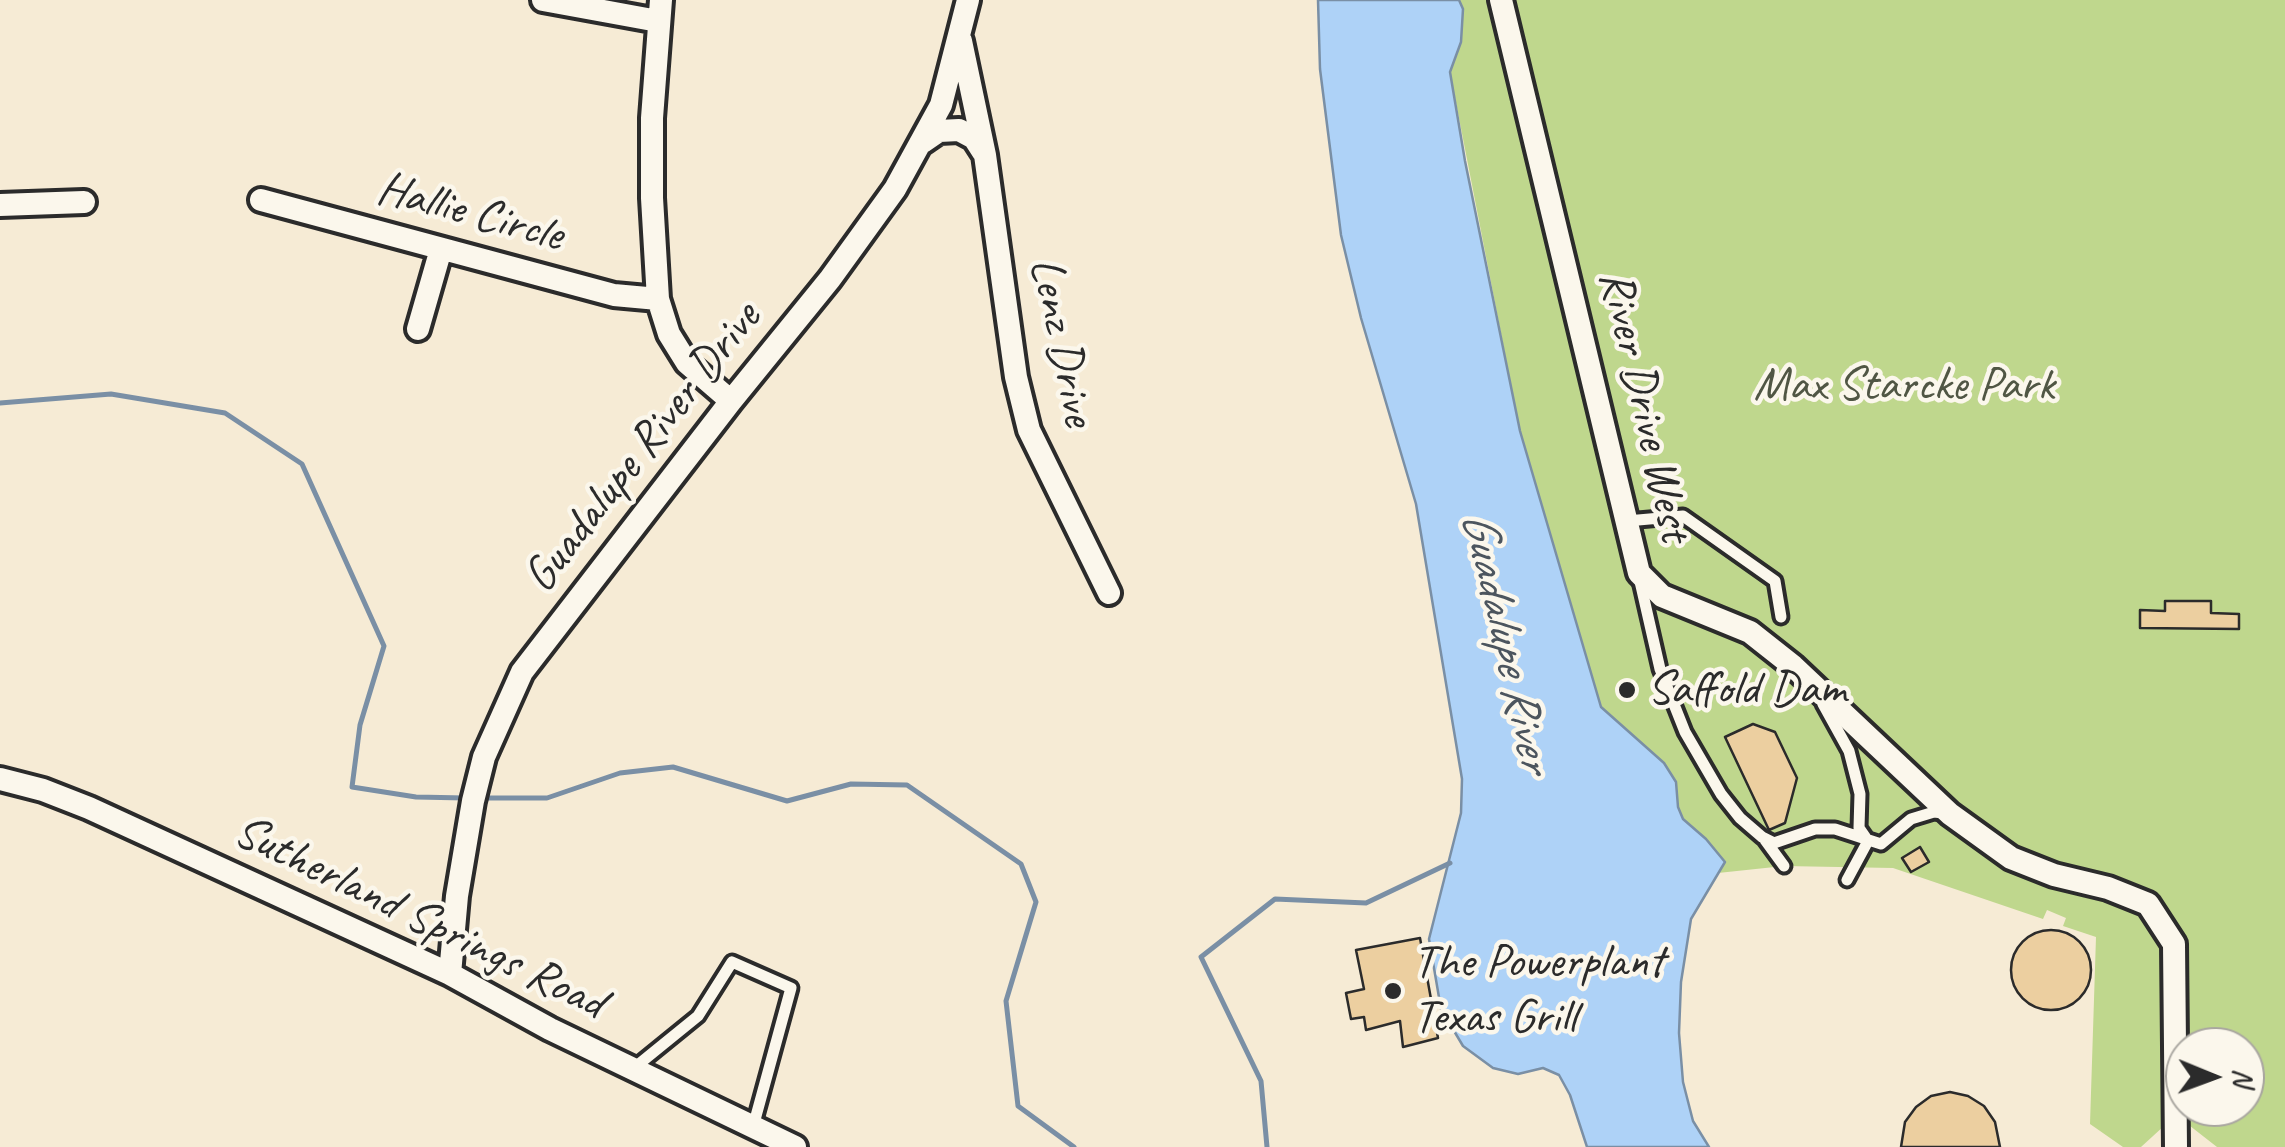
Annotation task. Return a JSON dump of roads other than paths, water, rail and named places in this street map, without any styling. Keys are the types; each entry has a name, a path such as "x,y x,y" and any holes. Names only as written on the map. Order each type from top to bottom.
{"street":[{"path":"542,0 660,11 652,118 658,299 669,334 687,363 731,400"},
{"name":"Guadalupe River Drive","path":"450,974 466,843 484,757 522,672 731,400 830,279 894,189 941,106 968,0"},
{"name":"River Drive West","path":"1502,0 1638,573 1662,596 1750,632 1812,683 1950,814 2011,858 2054,876 2108,888 2148,904 2174,944 2178,1146"},
{"name":"Lenz Drive","path":"960,38 984,155 1016,377 1030,430 1109,593"},
{"path":"923,142 940,130 959,130 974,138 984,155"},
{"name":"Hallie Circle","path":"261,200 614,295 658,299"},
{"path":"0,205 84,202"},
{"path":"418,329 442,249"},
{"name":"Sutherland Springs Road","path":"0,779 89,808 450,974 550,1029 795,1147"}],"lane":[{"path":"1627,521 1683,516 1775,582 1782,617"},
{"path":"1638,573 1660,669 1684,732 1721,794 1784,866 1792,840"},
{"path":"1812,683 1849,751 1860,794 1859,828 1868,841"},
{"path":"1762,837 1774,843 1825,829 1881,844 1911,818 1934,812 1950,814"},
{"path":"1847,880 1868,841"},
{"path":"632,1069 698,1016 732,962 791,988 753,1127"}],"water":[{"name":"Guadalupe River","path":"1318,0 1459,0 1463,9 1461,42 1450,72 1465,161 1520,431 1601,707 1664,763 1676,782 1683,819 1725,862 1691,919 1681,982 1679,1033 1683,1082 1693,1121 1709,1147 1587,1147 1570,1095 1559,1075 1543,1068 1518,1074 1493,1068 1463,1046 1441,1009 1429,939 1461,813 1462,779 1416,504 1361,318 1341,235 1320,69"}],"waterway":[{"path":"0,403 111,394 225,413 302,464 384,646 360,725 352,787 416,797 465,798"},
{"path":"481,798 547,798 620,773 673,767 787,801 851,784 907,785 1021,864 1036,902 1006,1001 1018,1106 1074,1147"},
{"path":"1267,1147 1261,1081 1201,957 1275,899 1366,903 1450,863"}],"place":[{"name":"Saffold Dam","path":"1627,690"},
{"name":"The Powerplant Texas Grill","path":"1393,991"}],"park label":[{"name":"Max Starcke Park","path":"1904,386"}]}
